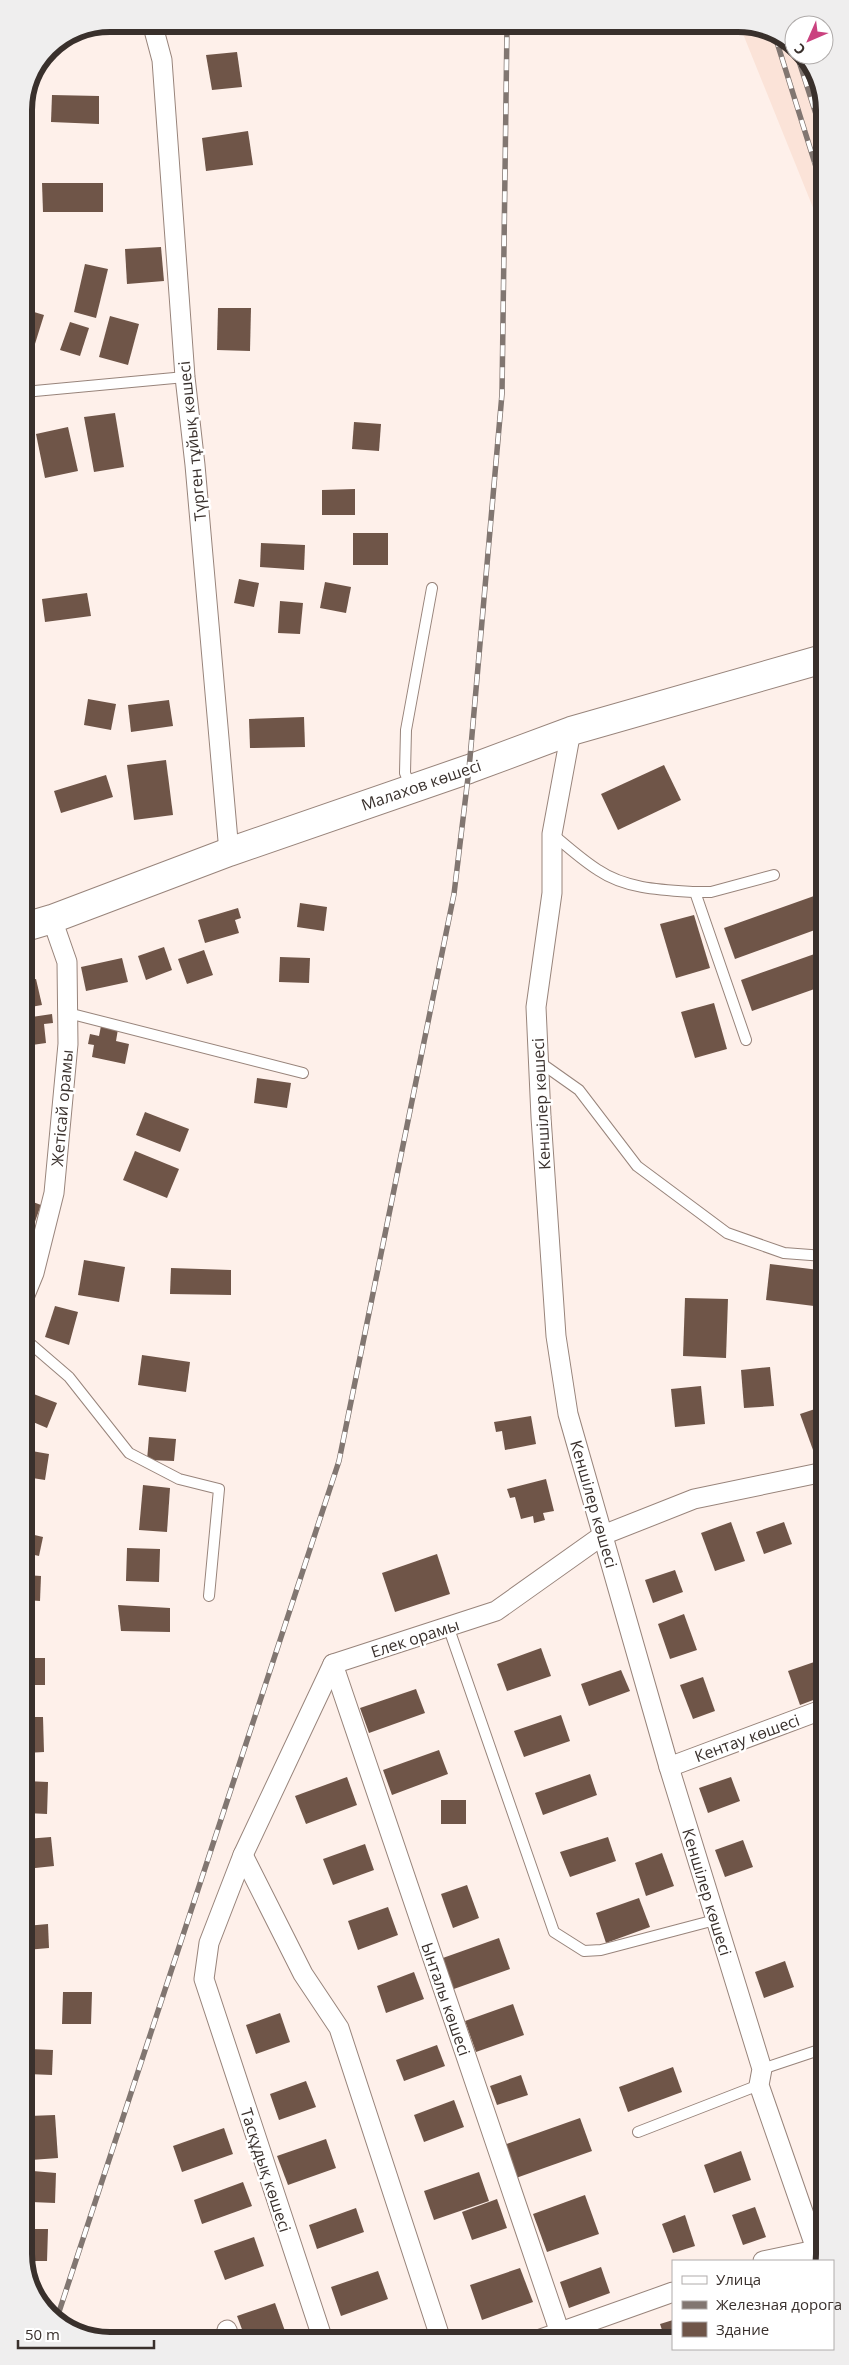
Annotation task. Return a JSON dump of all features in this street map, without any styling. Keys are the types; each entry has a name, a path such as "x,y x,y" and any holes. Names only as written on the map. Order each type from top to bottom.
{"main road":[{"name":"Малахов көшесі","path":"33,925 229,852 571,732 816,661"}],"street":[{"name":"Түрген тұйық көшесі","path":"155,32 162,60 185,377 195,465 229,852"},
{"name":"Кеншілер көшесі","path":"571,732 552,834 552,893 536,1007 556,1336 568,1414 669,1767 761,2077 816,2235"},
{"name":"Жетісай орамы","path":"32,1247 54,1193 68,1044 67,962 52,919"},
{"name":"Жетісай орамы","path":"32,1254 34,1273 32,1277"},
{"name":"Елек орамы","path":"334,1664 496,1611 603,1535 694,1499 816,1474"},
{"path":"334,1664 243,1855 303,1974 339,2028 438,2332"},
{"name":"Ынталы көшесі","path":"334,1664 560,2332"},
{"name":"Кентау көшесі","path":"669,1767 816,1712"},
{"name":"Тасқұдық көшесі","path":"243,1855 209,1943 204,1979 209,1999 320,2332"},
{"path":"768,2260 816,2250"},
{"path":"563,2332 672,2292"}],"lane":[{"path":"33,391 185,377"},
{"path":"412,789 405,773 406,730 432,588"},
{"path":"552,834 598,871 624,883 659,889 711,892 774,875"},
{"path":"695,892 746,1040"},
{"path":"68,1013 303,1073"},
{"path":"538,1061 579,1090 637,1166 727,1233 784,1253 816,1255"},
{"path":"32,1346 69,1377 129,1452 179,1479 220,1488 209,1596"},
{"path":"448,1626 554,1932 584,1951 601,1950 714,1920"},
{"path":"638,2132 816,2052"}],"shaded area":[{"path":"743,33 763,37 784,48 784,65 802,65 811,81 816,101 816,215"}],"building":[{"path":"237,52 242,87 212,90 206,55"},
{"path":"52,95 99,96 99,124 51,122"},
{"path":"248,131 253,165 206,171 202,138"},
{"path":"42,183 103,183 103,212 43,212"},
{"path":"161,247 164,281 127,284 125,249"},
{"path":"85,264 108,269 96,318 74,312"},
{"path":"218,308 251,308 250,351 217,350"},
{"path":"33,312 44,315 33,347"},
{"path":"110,316 139,324 128,365 99,357"},
{"path":"70,322 89,328 80,356 60,350"},
{"path":"115,413 124,467 94,472 84,417"},
{"path":"354,422 381,424 379,451 352,449"},
{"path":"68,427 78,471 45,478 36,434"},
{"path":"355,489 355,515 322,515 322,490"},
{"path":"353,533 388,533 388,565 353,565"},
{"path":"261,543 305,545 304,570 260,567"},
{"path":"239,579 259,583 254,607 234,603"},
{"path":"325,582 351,587 346,613 320,608"},
{"path":"87,593 91,616 45,622 42,599"},
{"path":"280,601 303,603 300,634 278,633"},
{"path":"88,699 116,704 111,730 84,725"},
{"path":"169,700 173,726 131,732 128,705"},
{"path":"304,717 305,747 250,748 249,719"},
{"path":"166,760 173,815 134,820 127,765"},
{"path":"664,765 681,800 618,830 601,794"},
{"path":"106,775 113,797 61,813 54,791"},
{"path":"814,896 816,903 816,930 735,959 724,928"},
{"path":"300,903 327,907 324,931 297,927"},
{"path":"238,908 241,918 235,920 239,933 205,943 198,920"},
{"path":"694,915 710,968 676,978 660,924"},
{"path":"164,947 172,970 146,980 138,956"},
{"path":"204,950 213,975 187,984 178,959"},
{"path":"816,953 816,988 752,1011 741,980"},
{"path":"280,957 310,958 309,983 279,982"},
{"path":"122,958 128,982 86,991 81,967"},
{"path":"36,979 42,1005 33,1007 33,980"},
{"path":"714,1003 727,1049 695,1058 681,1012"},
{"path":"52,1014 53,1023 44,1024 46,1043 33,1045 33,1017"},
{"path":"101,1026 118,1029 116,1041 129,1044 125,1064 92,1057 94,1045 88,1044 90,1034 99,1036"},
{"path":"257,1078 291,1083 287,1108 254,1103"},
{"path":"145,1112 189,1129 180,1152 136,1135"},
{"path":"135,1151 179,1169 167,1198 123,1180"},
{"path":"32,1202 41,1205 32,1228"},
{"path":"84,1260 125,1267 119,1302 78,1295"},
{"path":"770,1264 816,1270 814,1306 766,1300"},
{"path":"171,1268 231,1270 231,1295 170,1294"},
{"path":"685,1298 728,1299 726,1358 683,1356"},
{"path":"55,1306 78,1312 69,1345 45,1337"},
{"path":"142,1355 190,1362 186,1392 138,1385"},
{"path":"770,1367 774,1406 744,1408 741,1370"},
{"path":"701,1386 705,1424 675,1427 671,1389"},
{"path":"32,1394 57,1403 47,1428 32,1422"},
{"path":"816,1409 816,1458 800,1414"},
{"path":"531,1416 536,1444 505,1450 502,1431 496,1432 494,1422"},
{"path":"149,1437 176,1439 174,1461 147,1460"},
{"path":"32,1451 49,1454 45,1480 32,1478"},
{"path":"546,1479 554,1511 543,1513 545,1520 534,1523 533,1516 521,1519 515,1497 510,1498 507,1489"},
{"path":"143,1485 170,1488 167,1532 139,1530"},
{"path":"731,1522 745,1561 715,1571 701,1533"},
{"path":"784,1522 792,1544 764,1554 756,1532"},
{"path":"32,1534 43,1537 39,1556 32,1554"},
{"path":"127,1548 160,1549 159,1582 126,1581"},
{"path":"437,1554 450,1594 395,1612 382,1573"},
{"path":"675,1570 683,1592 653,1603 645,1580"},
{"path":"32,1575 41,1576 40,1601 32,1600"},
{"path":"118,1605 170,1608 170,1632 121,1631"},
{"path":"684,1614 697,1650 670,1659 658,1624"},
{"path":"541,1648 551,1676 507,1691 497,1664"},
{"path":"32,1658 45,1658 45,1685 32,1685"},
{"path":"816,1661 816,1699 800,1705 788,1671"},
{"path":"621,1670 630,1691 589,1706 581,1684"},
{"path":"703,1677 715,1711 693,1719 680,1685"},
{"path":"416,1689 425,1713 369,1733 360,1708"},
{"path":"561,1715 570,1741 524,1757 514,1731"},
{"path":"32,1717 43,1717 44,1752 32,1753"},
{"path":"439,1750 448,1774 392,1795 383,1770"},
{"path":"590,1774 597,1795 543,1815 535,1793"},
{"path":"347,1777 357,1805 306,1824 295,1796"},
{"path":"731,1777 740,1801 708,1813 699,1788"},
{"path":"32,1781 48,1782 47,1814 32,1813"},
{"path":"441,1800 466,1800 466,1824 441,1824"},
{"path":"51,1837 54,1866 32,1868 32,1839"},
{"path":"608,1837 616,1861 570,1877 560,1852"},
{"path":"743,1840 753,1867 725,1877 715,1850"},
{"path":"365,1844 374,1870 333,1885 323,1859"},
{"path":"662,1853 674,1886 646,1896 635,1863"},
{"path":"467,1885 479,1918 453,1928 441,1894"},
{"path":"639,1898 650,1927 606,1943 596,1913"},
{"path":"388,1907 398,1935 358,1950 348,1921"},
{"path":"48,1924 49,1948 32,1949 32,1925"},
{"path":"499,1938 510,1969 451,1990 440,1959"},
{"path":"785,1961 794,1987 764,1998 755,1972"},
{"path":"414,1972 424,1999 386,2013 377,1986"},
{"path":"63,1992 92,1992 91,2024 62,2024"},
{"path":"513,2004 524,2035 476,2052 465,2021"},
{"path":"280,2013 290,2042 256,2054 246,2025"},
{"path":"437,2045 445,2066 404,2081 396,2060"},
{"path":"32,2049 53,2050 52,2075 32,2074"},
{"path":"673,2067 682,2092 628,2112 619,2087"},
{"path":"521,2075 528,2095 497,2105 490,2086"},
{"path":"306,2081 316,2107 279,2120 270,2094"},
{"path":"454,2100 464,2127 424,2142 414,2115"},
{"path":"55,2115 58,2158 32,2160 32,2116"},
{"path":"580,2118 592,2151 516,2178 504,2145"},
{"path":"224,2128 233,2154 182,2172 173,2146"},
{"path":"326,2139 336,2168 288,2185 277,2156"},
{"path":"741,2151 751,2180 714,2193 704,2165"},
{"path":"33,2171 56,2173 55,2203 32,2202"},
{"path":"479,2172 489,2201 434,2220 424,2191"},
{"path":"243,2182 252,2206 202,2224 194,2200"},
{"path":"585,2195 599,2234 547,2252 533,2214"},
{"path":"497,2199 507,2228 472,2240 462,2212"},
{"path":"755,2207 766,2237 743,2245 732,2215"},
{"path":"356,2208 364,2232 317,2249 309,2225"},
{"path":"685,2215 695,2246 673,2253 662,2224"},
{"path":"32,2229 48,2229 47,2261 33,2261"},
{"path":"254,2237 264,2266 225,2280 214,2251"},
{"path":"601,2267 610,2293 569,2308 560,2282"},
{"path":"520,2268 533,2302 482,2320 470,2285"},
{"path":"378,2271 388,2299 341,2316 331,2287"},
{"path":"275,2303 285,2331 243,2332 237,2316"},
{"path":"672,2320 672,2332 663,2332 660,2324"}],"railway":[{"path":"59,2313 339,1461 454,894 469,769 502,394 507,33"},
{"path":"777,44 816,167"},
{"path":"800,65 816,114"}]}
